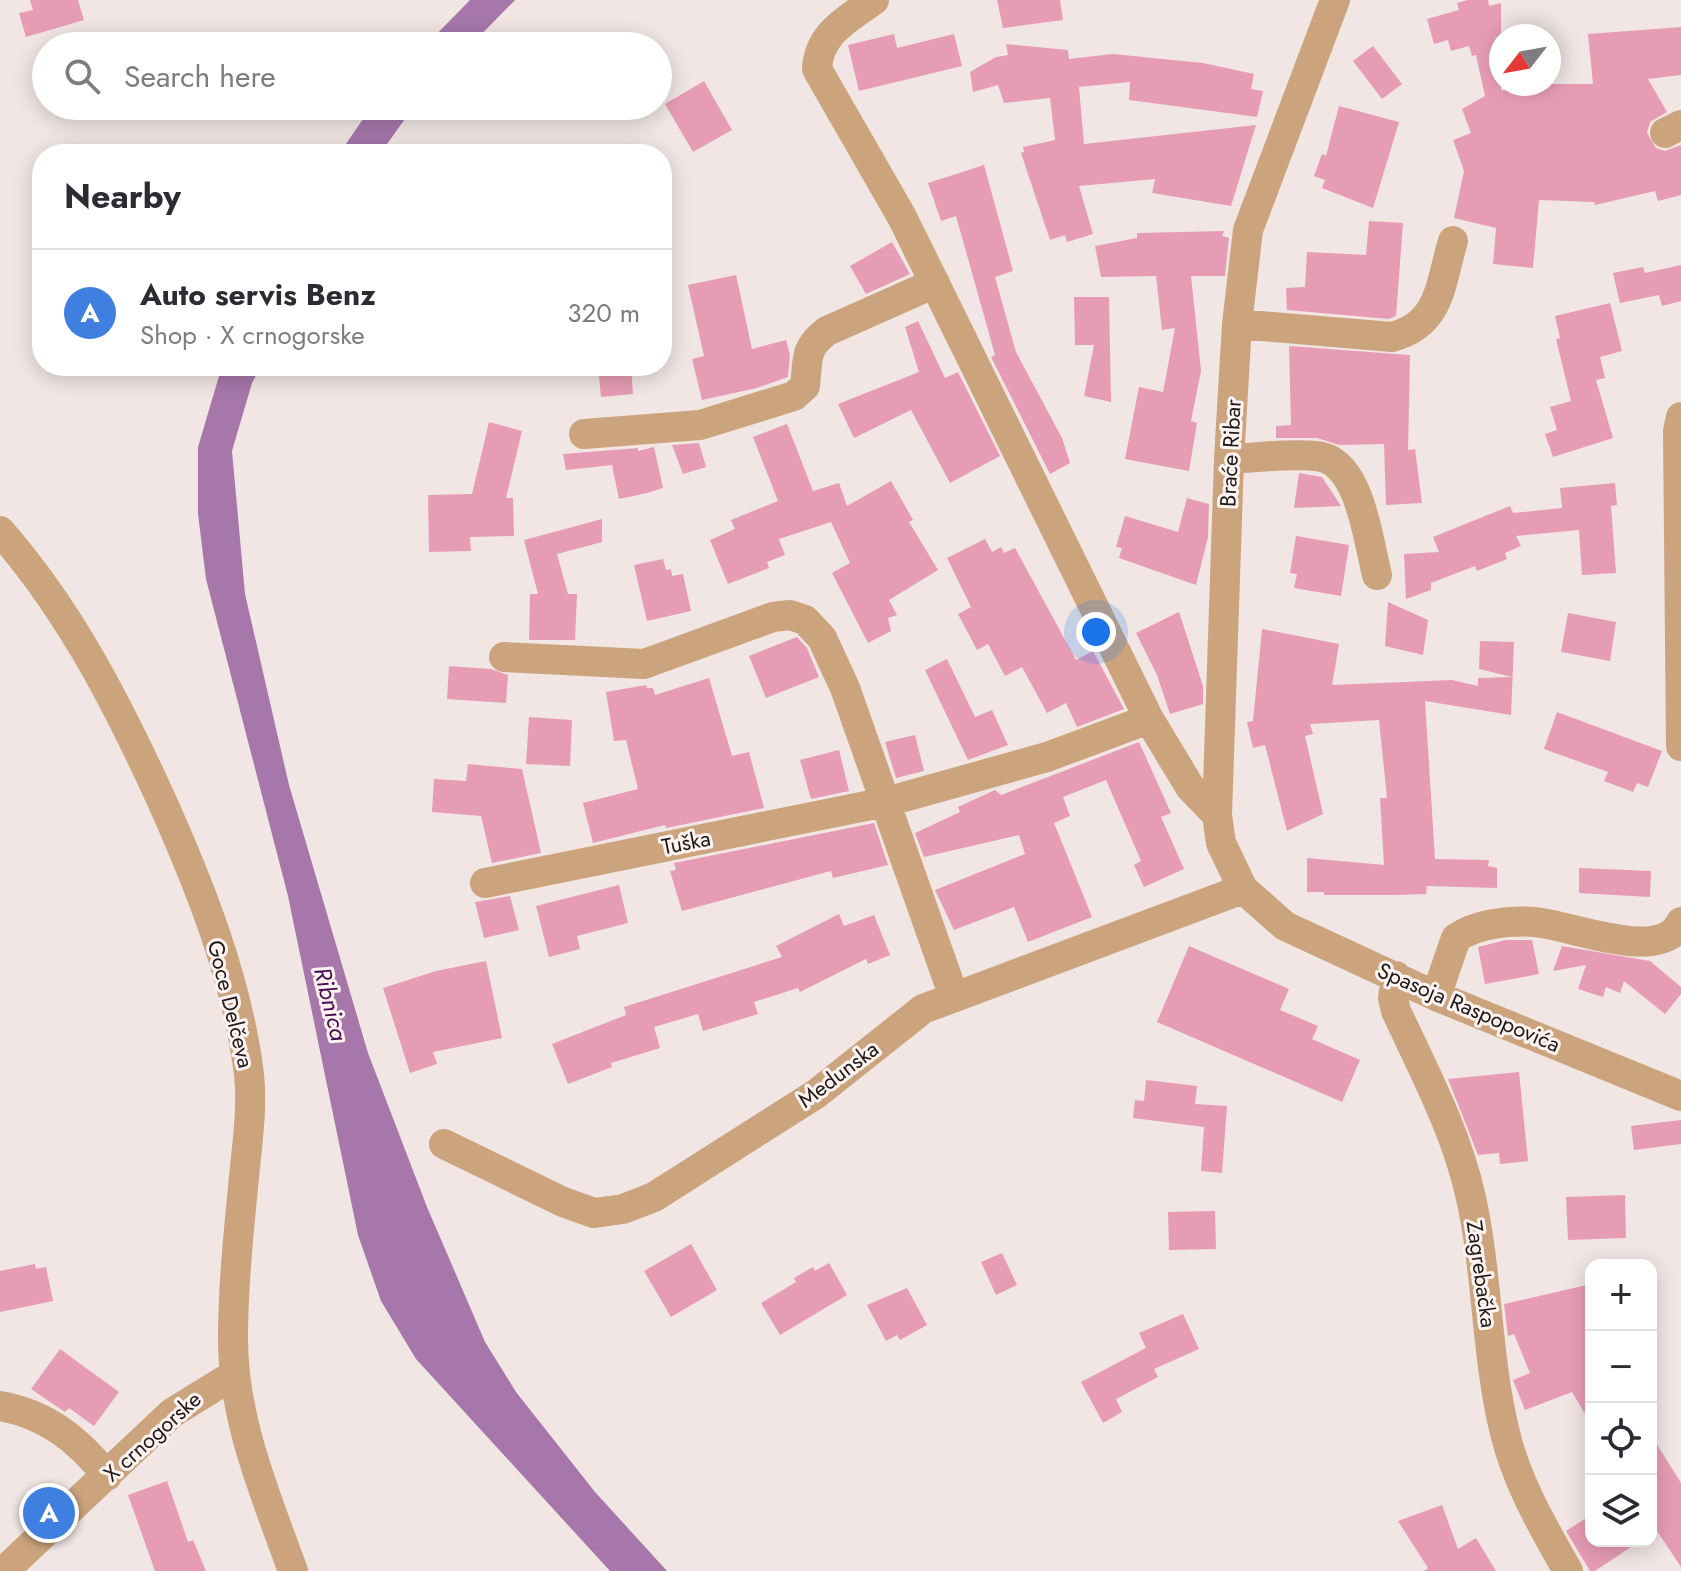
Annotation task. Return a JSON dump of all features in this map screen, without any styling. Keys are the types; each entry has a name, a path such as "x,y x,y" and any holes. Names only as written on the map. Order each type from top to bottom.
{"street":[{"path":"874,0 824,38 818,51 817,69 935,283 1149,719 1190,787 1217,815"},
{"name":"Braće Ribar","path":"1253,899 1221,843 1217,815 1229,459 1237,324 1248,230 1335,0"},
{"path":"1237,324 1392,337 1414,331 1430,315 1453,241"},
{"path":"584,434 700,425 794,396 805,386 805,355 811,342 827,331 935,283"},
{"path":"1681,417 1678,431 1681,746"},
{"path":"1229,459 1318,456 1334,461 1347,475 1356,492 1377,575"},
{"name":"Goce Delčeva","path":"0,531 39,576 87,651 177,834 215,935 239,1020 249,1076 234,1305 235,1374 253,1461 293,1571"},
{"path":"504,657 644,664 773,617 790,615 805,620 822,638 845,688 954,997"},
{"name":"Tuška","path":"485,883 886,802 1047,757 1149,719"},
{"name":"Medunska","path":"444,1144 563,1202 594,1213 623,1209 654,1197 816,1094 923,1009 1253,899"},
{"name":"Spasoja Raspopovića","path":"1253,899 1285,926 1436,996 1681,1096"},
{"path":"1436,996 1456,938 1477,927 1533,921 1609,938 1660,941 1671,936 1681,922"},
{"name":"Zagrebačka","path":"1396,976 1393,998 1396,1011 1441,1112 1471,1198 1500,1409 1511,1453 1525,1491 1568,1571"},
{"name":"X crnogorske","path":"4,1571 172,1413 209,1386 235,1374"},
{"path":"0,1406 47,1420 72,1439 107,1476"}],"water":[{"path":"470,0 515,0 484,32 439,32"},
{"path":"362,120 404,120 387,144 346,144"},
{"name":"Ribnica","path":"219,376 256,376 232,451 245,594 289,785 368,1053 427,1207 485,1342 516,1392 595,1492 667,1571 610,1571 416,1359 381,1301 358,1235 288,896 206,579 198,514 198,447"}],"building":[{"path":"30,0 78,0 84,20 43,32 32,32 32,35 26,37 19,13 33,10"},
{"path":"997,0 1060,0 1063,20 1003,28"},
{"path":"1488,0 1489,6 1501,3 1501,24 1489,24 1489,96 1561,96 1561,84 1593,84 1588,34 1681,27 1681,75 1648,79 1667,112 1650,122 1647,133 1656,148 1665,151 1681,145 1681,195 1658,201 1655,191 1595,205 1594,202 1539,200 1533,268 1493,264 1496,228 1454,218 1464,171 1453,140 1471,133 1462,109 1485,96 1476,55 1472,56 1469,46 1451,51 1448,40 1434,44 1427,19 1459,10 1457,3"},
{"path":"894,34 897,48 954,34 962,66 859,91 848,45"},
{"path":"1006,44 1068,50 1069,59 1113,54 1203,63 1254,74 1251,89 1263,91 1257,117 1129,100 1130,82 1079,87 1084,144 1256,125 1231,206 1152,193 1155,179 1079,186 1093,234 1067,242 1065,235 1050,240 1021,153 1024,152 1023,147 1055,140 1050,98 1004,103 998,85 973,92 970,72 996,57 1008,55"},
{"path":"1373,46 1402,84 1382,99 1353,61"},
{"path":"704,81 732,130 693,152 672,116 672,100"},
{"path":"1339,106 1399,122 1373,208 1322,188 1325,180 1314,176 1322,154 1326,156"},
{"path":"984,165 1013,271 995,277 1016,352 1062,438 1070,463 1050,474 991,357 995,355 956,216 941,221 928,183"},
{"path":"1369,221 1403,223 1396,316 1389,319 1287,310 1286,288 1305,287 1307,252 1366,255"},
{"path":"1224,231 1222,236 1229,238 1225,276 1191,276 1201,371 1191,421 1197,423 1189,471 1125,459 1139,387 1163,392 1175,328 1162,330 1156,276 1101,277 1095,246 1137,238 1137,233"},
{"path":"892,242 910,274 866,294 850,266"},
{"path":"1681,265 1681,301 1662,306 1659,295 1620,303 1613,273 1643,267 1645,273"},
{"path":"736,275 752,349 786,340 790,355 788,377 757,388 702,400 692,359 704,356 688,285"},
{"path":"1074,297 1109,297 1111,402 1084,396 1094,345 1075,345"},
{"path":"1610,303 1622,351 1600,357 1605,378 1596,380 1613,438 1553,457 1545,434 1557,430 1550,407 1571,401 1556,339 1560,338 1555,316"},
{"path":"918,321 945,378 958,372 1000,456 950,483 911,410 854,438 838,404 919,372 905,327"},
{"path":"1289,346 1410,355 1408,450 1415,449 1422,503 1386,505 1384,444 1339,445 1317,438 1276,438 1276,426 1291,425"},
{"path":"599,376 632,376 633,394 601,397"},
{"path":"489,422 522,431 506,498 513,498 514,536 470,537 471,551 429,552 428,495 472,494"},
{"path":"787,424 813,491 839,483 847,506 891,481 913,520 909,522 938,570 889,600 897,615 888,618 891,631 868,643 832,573 850,563 831,522 779,539 785,555 767,562 769,568 728,584 710,540 735,529 731,520 778,501 753,437"},
{"path":"699,443 706,467 683,474 672,445"},
{"path":"654,447 663,488 619,499 612,465 566,470 563,454 638,448 638,451"},
{"path":"1299,473 1322,477 1341,506 1294,508"},
{"path":"1615,483 1617,505 1611,506 1616,573 1582,575 1579,530 1516,536 1521,546 1505,553 1507,559 1477,571 1475,566 1431,583 1431,590 1406,599 1404,554 1439,552 1433,537 1510,506 1513,513 1562,508 1560,488"},
{"path":"1187,498 1209,504 1208,537 1196,585 1119,558 1122,548 1116,547 1125,516 1178,532"},
{"path":"602,519 602,542 557,554 568,594 577,594 575,640 529,640 530,594 538,594 524,540"},
{"path":"1296,536 1349,545 1341,596 1294,588 1297,574 1290,573"},
{"path":"985,539 992,552 1001,547 1004,553 1015,548 1076,660 1093,651 1124,709 1077,727 1066,703 1047,713 1022,667 1005,676 988,644 977,650 958,614 971,607 947,558"},
{"path":"663,559 666,570 671,569 672,576 683,574 691,611 647,621 634,565"},
{"path":"1388,602 1428,620 1423,655 1385,646"},
{"path":"1179,612 1203,686 1203,704 1170,714 1157,675 1136,633"},
{"path":"1568,613 1616,622 1610,661 1561,652"},
{"path":"1262,629 1339,644 1332,685 1452,680 1478,686 1478,678 1512,677 1479,669 1480,641 1514,642 1511,715 1425,701 1435,859 1489,860 1488,866 1497,868 1497,888 1427,886 1426,894 1395,895 1324,895 1324,892 1307,892 1307,858 1384,865 1380,798 1387,798 1379,720 1310,724 1313,734 1305,736 1323,814 1287,831 1265,745 1253,748 1247,722 1253,721"},
{"path":"797,637 807,648 819,677 766,698 749,656"},
{"path":"947,659 975,717 992,710 1008,745 968,760 925,670"},
{"path":"449,666 491,669 508,675 506,703 447,699"},
{"path":"709,678 732,756 749,752 764,808 666,828 665,825 593,843 583,803 638,789 626,740 614,741 606,692 646,685 653,688 655,695"},
{"path":"1557,712 1662,751 1648,787 1637,783 1633,792 1604,781 1608,772 1544,749"},
{"path":"529,717 572,720 570,766 526,764"},
{"path":"915,735 924,771 896,778 885,742"},
{"path":"1139,742 1171,813 1161,817 1184,869 1144,887 1134,865 1141,861 1106,780 1063,797 1070,816 1054,823 1092,917 1028,942 1014,907 954,930 935,890 1025,854 1019,835 924,857 915,833 960,812 958,807 995,790 1001,795"},
{"path":"839,750 849,791 811,799 800,760"},
{"path":"468,764 522,769 541,853 492,863 481,816 432,812 434,779 466,781"},
{"path":"874,823 888,865 833,878 831,871 682,911 670,871 676,870 674,863"},
{"path":"1579,868 1651,871 1650,897 1579,893"},
{"path":"619,885 628,923 577,936 580,949 549,957 536,906"},
{"path":"510,896 519,930 484,938 475,902"},
{"path":"839,914 844,926 874,915 890,955 868,964 866,959 800,992 798,988 754,1002 758,1014 703,1031 698,1014 654,1027 660,1048 611,1063 612,1067 568,1084 552,1044 626,1015 624,1007 782,957 776,946"},
{"path":"1506,940 1532,940 1539,974 1485,984 1478,947"},
{"path":"1189,946 1289,989 1280,1010 1318,1026 1312,1039 1360,1060 1342,1102 1157,1022"},
{"path":"1562,946 1650,961 1681,987 1681,994 1665,1014 1624,981 1620,993 1606,987 1603,997 1578,989 1586,965 1553,971"},
{"path":"486,961 502,1038 433,1052 437,1064 410,1073 383,988 436,971"},
{"path":"1519,1072 1528,1161 1500,1164 1499,1153 1478,1155 1448,1079"},
{"path":"1146,1080 1197,1086 1195,1104 1227,1106 1222,1173 1201,1171 1204,1127 1133,1118 1135,1100 1144,1101"},
{"path":"1681,1120 1681,1144 1634,1150 1631,1126"},
{"path":"1625,1195 1626,1238 1568,1240 1566,1197"},
{"path":"1215,1211 1216,1249 1169,1250 1168,1212"},
{"path":"691,1244 717,1290 671,1317 644,1271"},
{"path":"1002,1253 1017,1285 996,1295 981,1262"},
{"path":"829,1263 847,1295 780,1335 761,1303 796,1282 794,1278 813,1267 815,1271"},
{"path":"35,1264 36,1269 46,1267 53,1301 0,1312 0,1271"},
{"path":"1585,1285 1585,1414 1572,1392 1525,1410 1513,1380 1530,1373 1514,1334 1508,1336 1504,1304"},
{"path":"907,1288 927,1325 900,1340 897,1335 886,1341 867,1305"},
{"path":"1183,1314 1199,1349 1154,1369 1158,1377 1116,1399 1122,1412 1103,1423 1081,1382 1146,1348 1139,1333"},
{"path":"60,1349 119,1392 94,1426 69,1408 65,1412 31,1389"},
{"path":"1657,1445 1681,1483 1681,1567 1657,1531"},
{"path":"167,1481 188,1542 193,1540 206,1571 155,1571 128,1495"},
{"path":"1442,1505 1458,1549 1476,1538 1496,1571 1424,1571 1428,1568 1398,1521"},
{"path":"1585,1519 1585,1547 1631,1547 1595,1571 1590,1571 1566,1531"}],"place":[{"name":"Auto servis Benz","path":"49,1513"}]}
